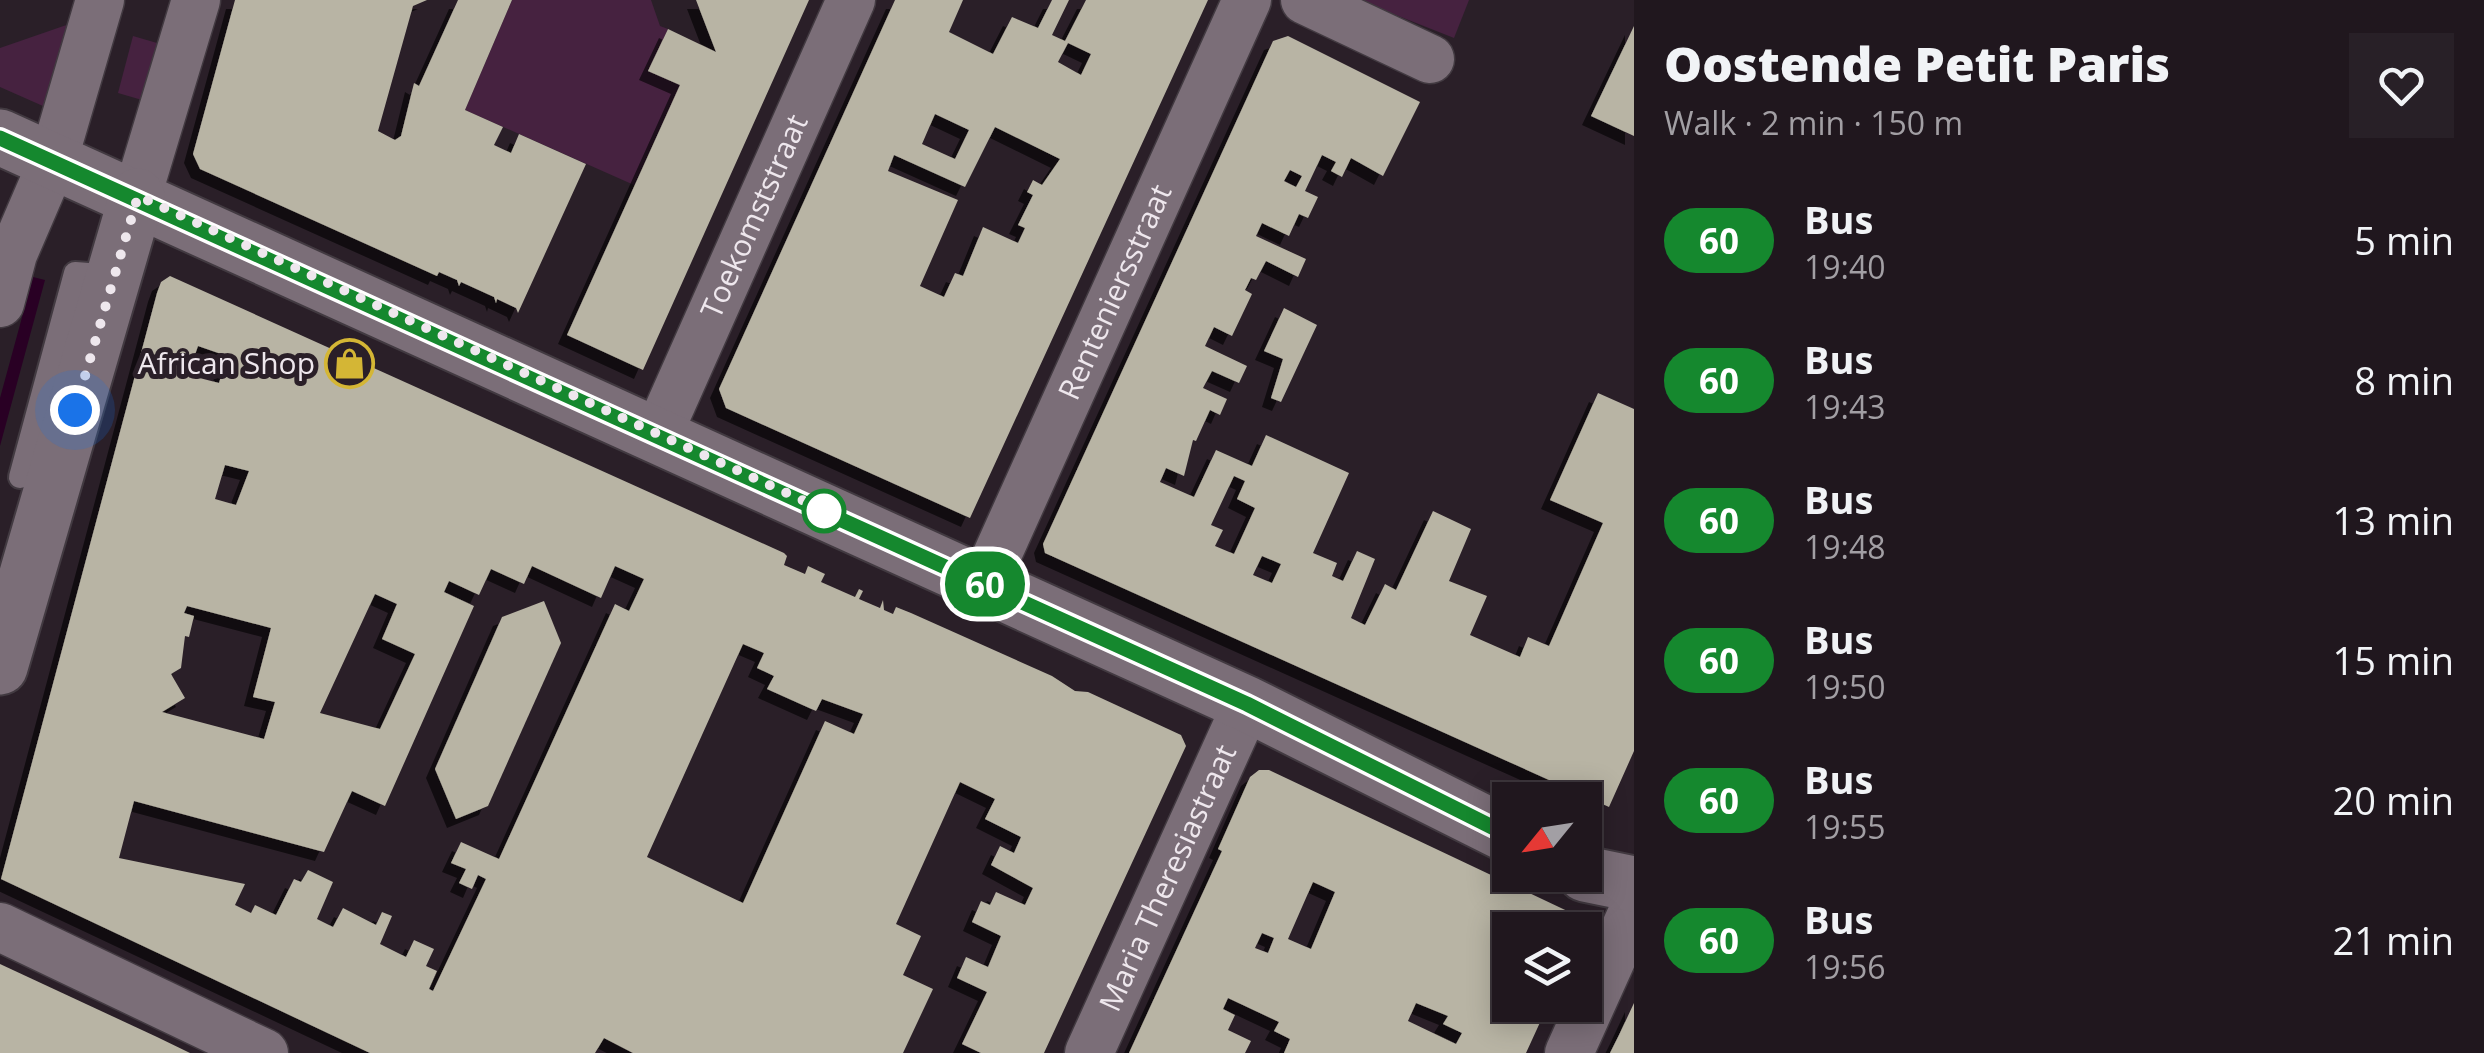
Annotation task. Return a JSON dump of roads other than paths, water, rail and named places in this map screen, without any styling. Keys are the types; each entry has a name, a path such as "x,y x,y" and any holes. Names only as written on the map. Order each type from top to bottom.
{"street":[{"path":"0,303 13,254 54,162 100,0"},
{"path":"0,666 196,0"},
{"name":"Toekomststraat","path":"658,434 851,0"},
{"name":"Renteniersstraat","path":"984,584 1247,0"},
{"path":"1304,0 1430,59"},
{"path":"0,138 138,196 1247,704 1492,827"},
{"name":"Maria Theresiastraat","path":"1089,1053 1247,704"},
{"path":"1602,877 1634,884"},
{"path":"1569,1053 1634,909"},
{"path":"0,927 264,1053"}],"lane":[{"path":"20,476 75,272 115,276"}],"place":[{"name":"African Shop","path":"350,364"}]}
